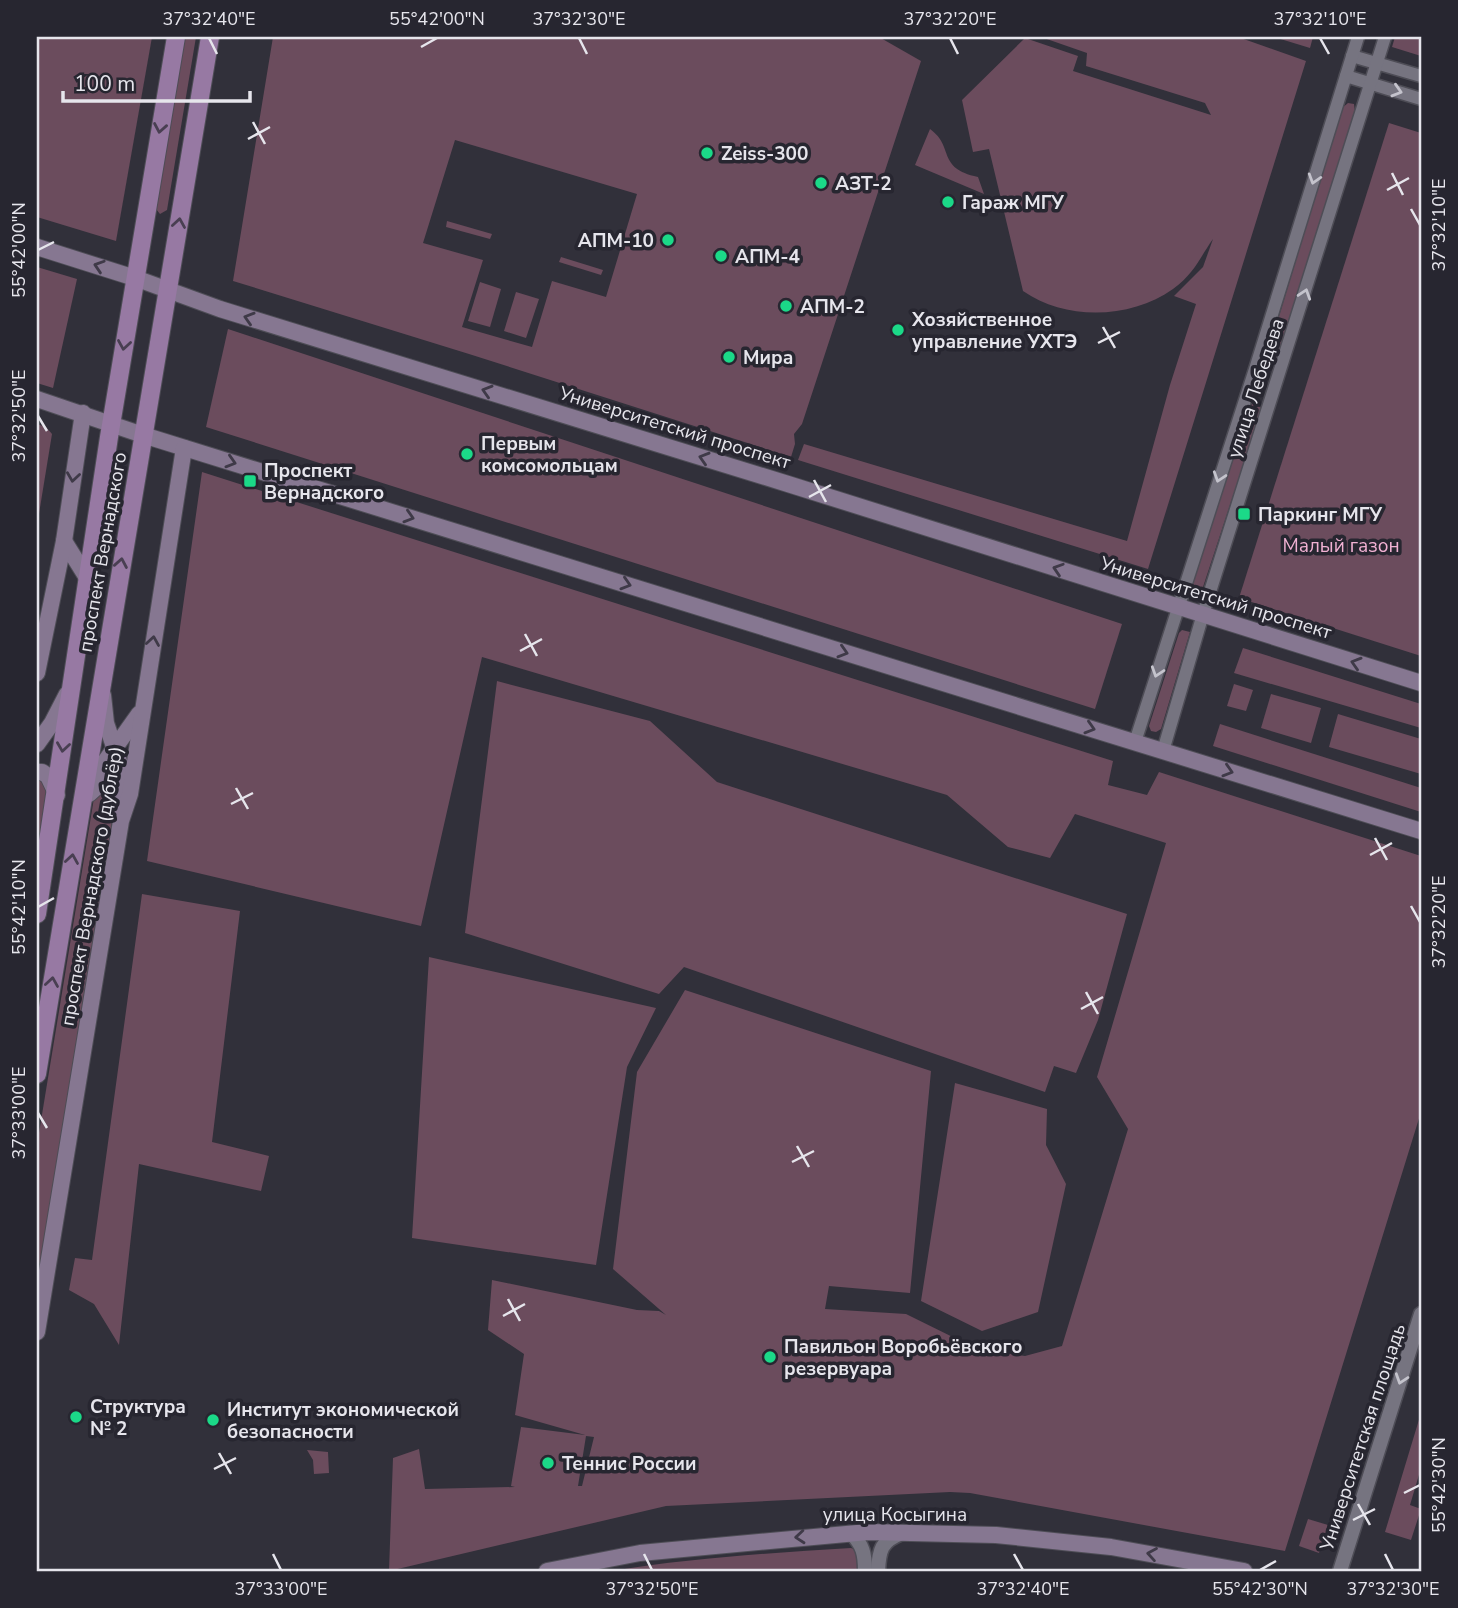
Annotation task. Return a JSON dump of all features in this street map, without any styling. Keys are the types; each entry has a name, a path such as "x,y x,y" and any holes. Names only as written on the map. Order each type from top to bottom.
{"main road":[{"name":"проспект Вернадского","path":"37,914 112,423 176,37"},
{"name":"проспект Вернадского","path":"37,1074 210,37"},
{"name":"Университетский проспект","path":"37,247 232,313 1421,683"},
{"path":"37,399 184,448 1421,831"},
{"path":"37,673 64,541 83,413"},
{"name":"проспект Вернадского (дублёр)","path":"37,1332 121,821 130,794 184,448"},
{"path":"64,541 89,581"},
{"path":"37,744 52,723 73,679"},
{"path":"102,679 106,723 130,794"},
{"path":"81,804 99,770 143,709"},
{"path":"37,772 48,776 57,795"},
{"path":"81,804 100,784 108,784 120,795 121,821"},
{"name":"улица Косыгина","path":"547,1571 640,1553 851,1533 903,1533 996,1535 1111,1547 1244,1571"}],"street":[{"name":"улица Лебедева","path":"1135,742 1249,387 1357,37"},
{"name":"улица Лебедева","path":"1163,751 1203,614 1385,37"},
{"path":"1352,56 1421,76"},
{"path":"1346,76 1421,99"},
{"path":"1249,387 1265,383 1273,396"},
{"name":"Университетская площадь","path":"1340,1571 1421,1314"},
{"path":"851,1533 865,1554 865,1571"},
{"path":"878,1571 879,1553 889,1538 903,1533"}],"green space":[{"path":"37,37 152,37 116,241 37,217"},
{"path":"185,37 196,37 167,210 160,214 156,209"},
{"path":"273,37 879,37 921,61 802,424 794,434 795,444 791,457 233,281","holes":["455,140 637,194 606,297 552,281 532,347 462,327 483,260 423,243"]},
{"path":"1041,37 1238,37 1306,61 1148,569 798,460 804,444 1127,541 1170,385 1196,304 1174,296 1203,267 1213,239 1181,283 1156,299 1138,306 1118,311 1078,311 1040,301 1023,291 989,149 973,152 962,100 1025,38 1078,56 1073,71 1211,115 1205,103 1086,66 1087,53"},
{"path":"1274,37 1313,37 1310,48"},
{"path":"1395,37 1421,37 1421,56 1392,47"},
{"path":"1348,103 1354,104 1355,112 1278,362 1266,359 1342,108"},
{"name":"Малый газон","path":"1389,123 1421,133 1421,656 1239,598"},
{"path":"930,129 938,136 956,168 978,177 984,194 915,165"},
{"path":"447,221 492,234 490,239 446,227"},
{"path":"561,257 603,270 601,275 559,262"},
{"path":"37,267 77,279 53,388 37,383"},
{"path":"480,282 501,289 490,327 468,321"},
{"path":"516,292 539,299 526,338 504,331"},
{"path":"228,329 1122,624 1095,709 206,427"},
{"path":"1252,404 1262,408 1203,587 1192,587 1191,583"},
{"path":"37,424 46,427 52,434 37,526"},
{"path":"202,472 1113,761 1108,785 1147,795 1159,772 1421,856 1421,1112 1285,1551 970,1493 950,1492 666,1506 389,1571 393,1458 419,1449 425,1489 515,1487 511,1486 521,1427 585,1435 515,1415 524,1354 488,1330 492,1280 637,1310 659,1311 666,1315 613,1269 637,1072 685,990 931,1071 910,1293 829,1286 825,1309 906,1314 977,1349 1025,1356 1062,1346 1128,1129 1097,1077 1166,843 1075,814 1050,858 1008,847 947,795 482,657 421,926 147,861","holes":["586,1436 594,1437 582,1486 578,1486"]},
{"path":"1182,630 1190,632 1161,729 1151,731 1149,726"},
{"path":"1243,648 1421,704 1421,728 1234,673"},
{"path":"497,681 650,721 717,782 1127,914 1098,1020 1076,1073 1054,1066 1045,1092 684,967 659,994 465,933"},
{"path":"1234,684 1253,690 1246,711 1227,706"},
{"path":"1271,694 1321,708 1311,743 1261,728"},
{"path":"1338,714 1421,739 1421,774 1329,747"},
{"path":"1220,724 1421,788 1421,812 1213,746"},
{"path":"37,779 49,787 37,873"},
{"path":"106,790 113,796 114,809 37,1284 37,1145 94,798 96,793"},
{"path":"142,894 240,911 212,1142 269,1156 261,1191 139,1164 119,1345 94,1304 69,1290 75,1258 92,1260"},
{"path":"429,957 656,1008 627,1067 596,1265 412,1238"},
{"path":"955,1083 1047,1109 1046,1145 1066,1184 1038,1312 982,1331 921,1301"},
{"path":"1421,1413 1421,1468 1410,1505 1421,1509 1411,1540 1385,1532"},
{"path":"307,1450 328,1452 329,1473 314,1474 313,1460"},
{"path":"1308,1519 1328,1525 1319,1553 1299,1546"},
{"path":"851,1548 856,1550 861,1571 612,1571 701,1559"}],"place":[{"name":"Zeiss-300","path":"707,153"},
{"name":"АЗТ-2","path":"821,183"},
{"name":"Гараж МГУ","path":"948,202"},
{"name":"АПМ-10","path":"668,240"},
{"name":"АПМ-4","path":"721,256"},
{"name":"АПМ-2","path":"786,306"},
{"name":"Хозяйственное управление УХТЭ","path":"898,330"},
{"name":"Мира","path":"729,357"},
{"name":"Первым комсомольцам","path":"467,454"},
{"name":"Проспект Вернадского","path":"250,481"},
{"name":"Паркинг МГУ","path":"1244,514"},
{"name":"Павильон Воробьёвского резервуара","path":"770,1357"},
{"name":"Структура № 2","path":"76,1417"},
{"name":"Институт экономической безопасности","path":"213,1420"},
{"name":"Теннис России","path":"548,1463"}]}
